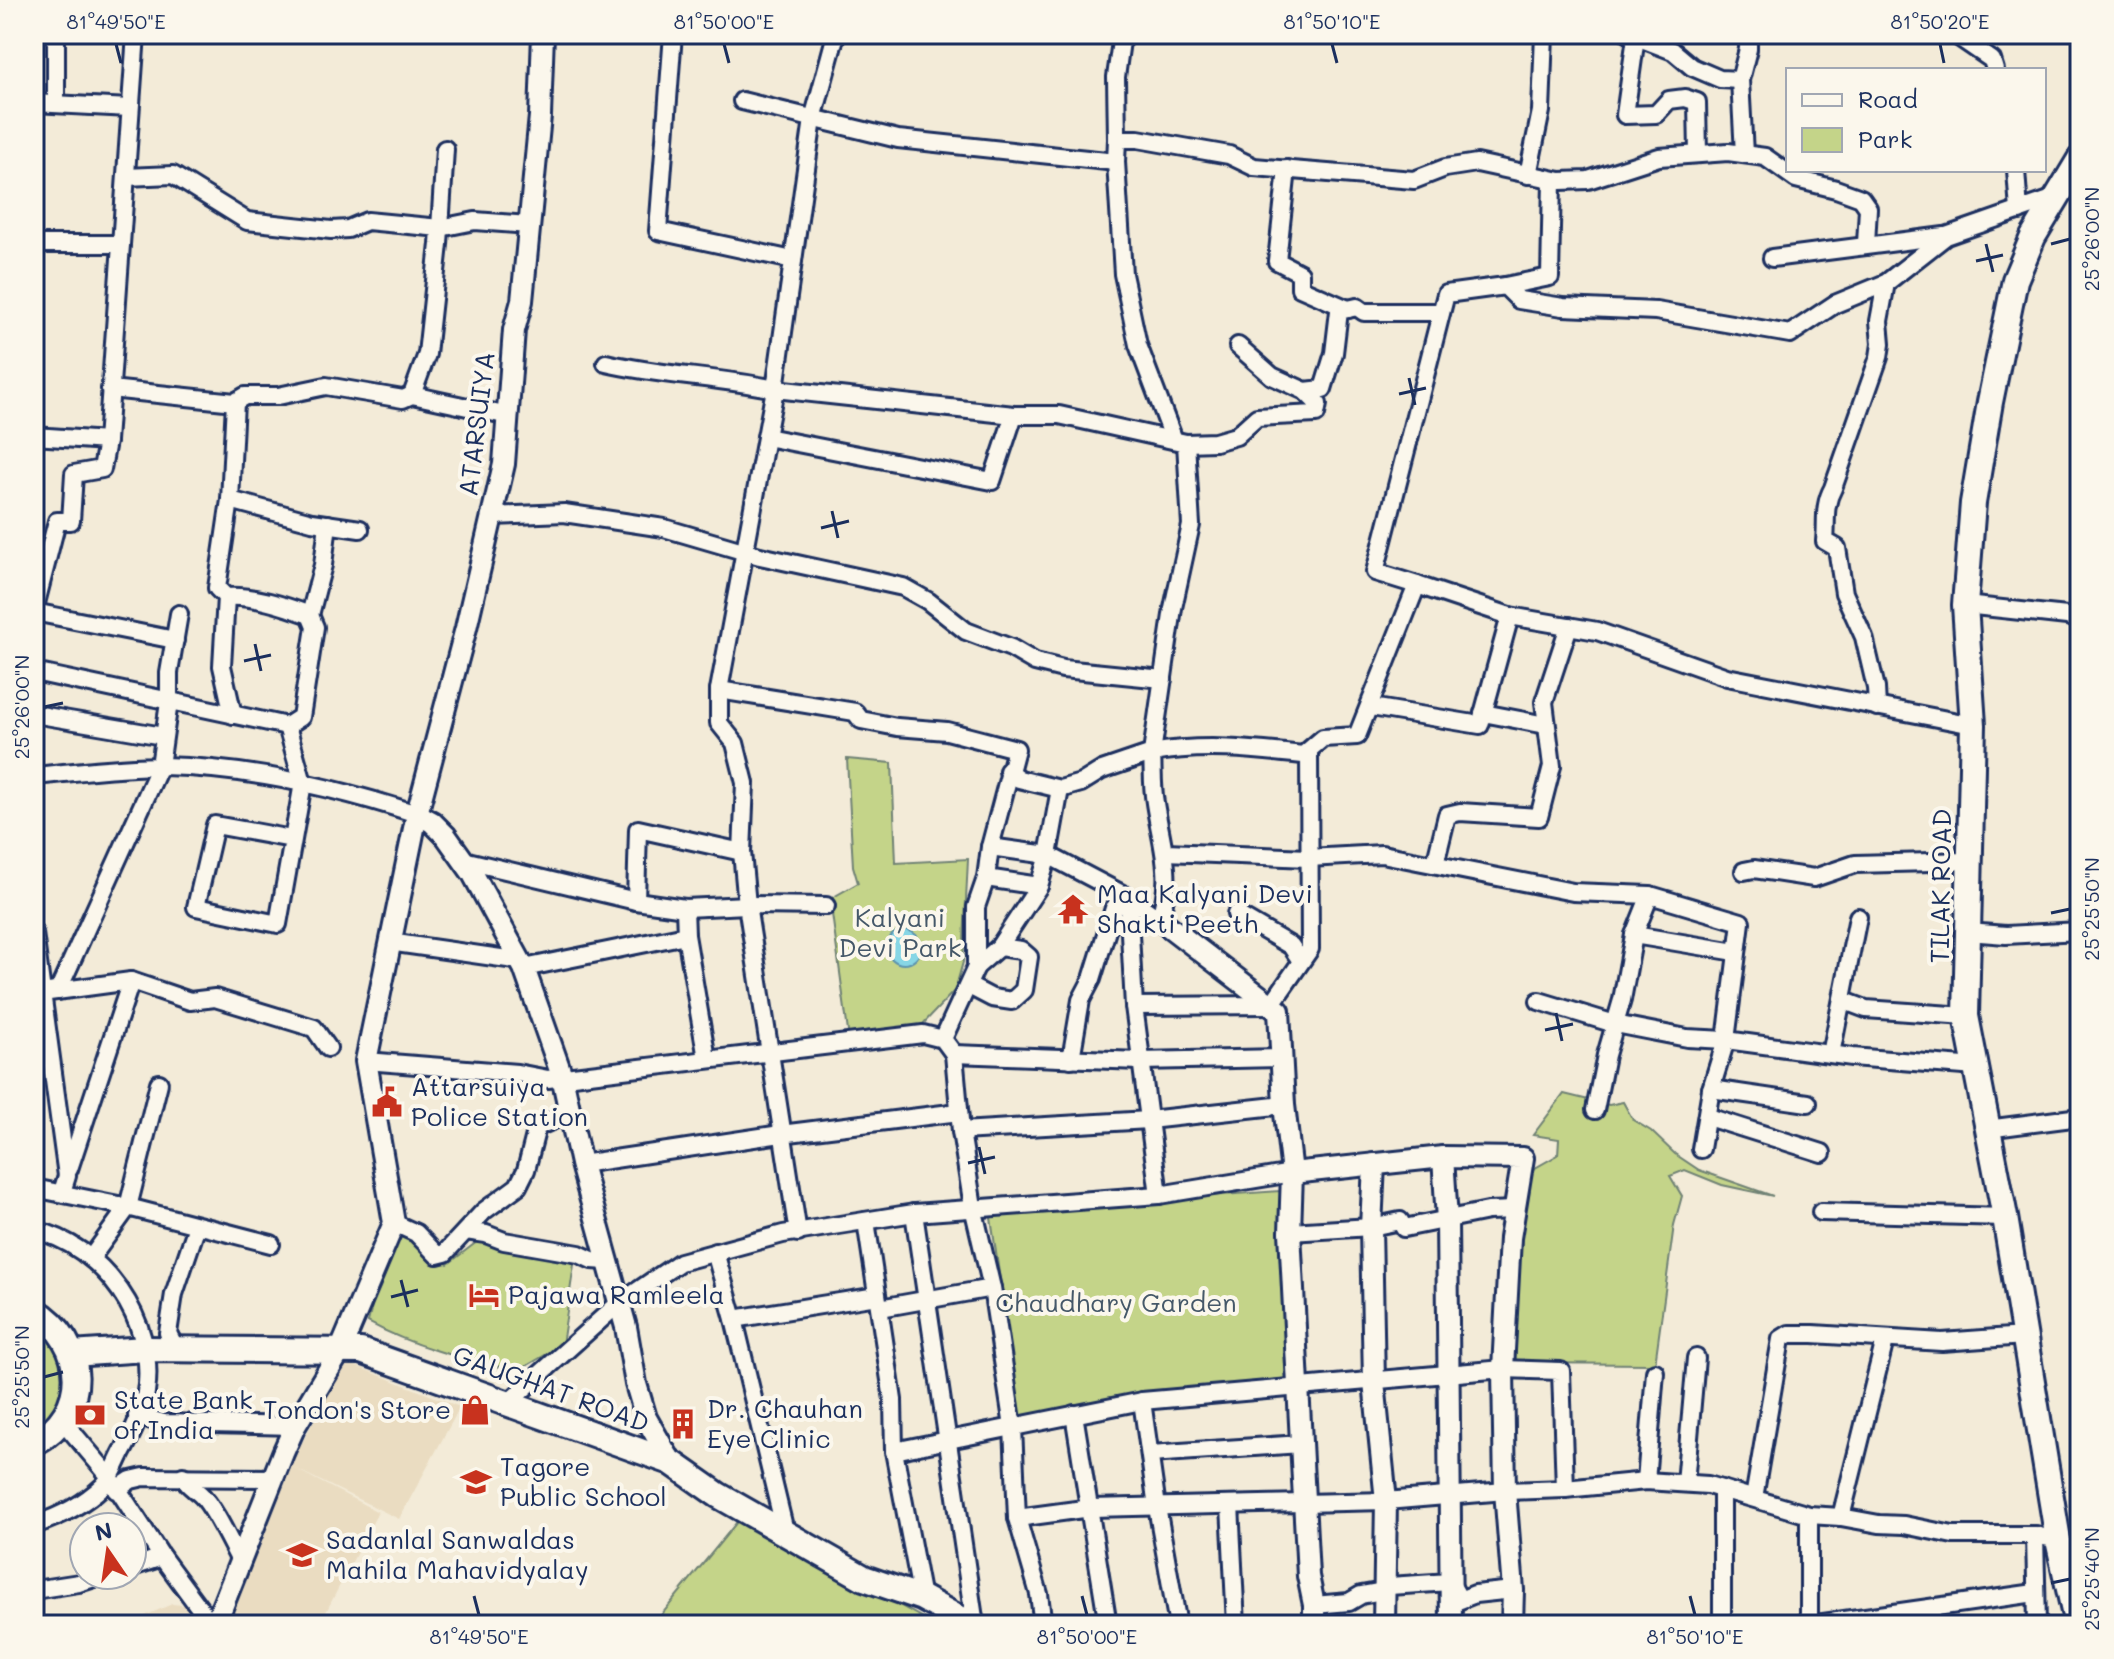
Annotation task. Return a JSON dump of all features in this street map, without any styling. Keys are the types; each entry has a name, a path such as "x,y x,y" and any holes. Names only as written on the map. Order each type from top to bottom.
{"main road":[{"name":"TILAK ROAD","path":"2077,1625 2046,1538 2024,1336 2005,1217 1966,1016 1973,725 1965,605 1973,503 2015,280 2033,237 2070,195 2080,159"},
{"path":"34,1310 52,1322 64,1336 72,1354 76,1384 73,1399 62,1420 44,1438 34,1443"},
{"name":"GAUGHAT ROAD","path":"72,1354 145,1349 361,1351 671,1462 718,1495 864,1578 922,1598 973,1625"}],"street":[{"path":"56,34 56,104"},
{"path":"136,34 107,441 102,469 74,474 71,521 57,521 34,611 175,640"},
{"name":"ATARSUIYA","path":"366,1061 417,814 466,628 504,464 514,330 522,301 540,116 543,34"},
{"path":"673,34 658,231 793,260"},
{"path":"798,1233 747,905 742,852 745,783 735,743 719,723 719,690 775,389 813,119 836,34"},
{"path":"1122,34 1116,77 1116,162 1126,289 1138,345 1180,441 1191,525 1173,608 1152,753 1154,801 1166,852 1166,895 1159,919"},
{"path":"1528,175 1541,111 1544,34"},
{"path":"1744,154 1740,80 1748,49 1748,34"},
{"path":"1954,34 1992,60 1994,68"},
{"path":"1698,154 1697,102 1685,98 1669,100 1656,114 1625,115 1632,35 1673,51 1692,67 1720,79 1740,80"},
{"path":"742,101 898,139 1116,162"},
{"path":"34,103 130,108"},
{"path":"1117,139 1138,139 1229,155 1254,167 1414,180 1445,168 1477,163 1552,180 1588,180 1659,157 1728,152 1765,157 1786,172"},
{"path":"412,395 427,354 445,149"},
{"path":"1287,169 1277,261 1300,273 1300,288 1348,309"},
{"path":"1786,172 1796,179 1861,198 1868,208 1866,244"},
{"path":"2016,172 2019,211"},
{"path":"126,177 173,175 247,221 331,230 348,229 367,221 440,228 475,221 529,225"},
{"path":"1552,180 1550,277 1446,294 1375,572 1510,616 1597,631 1727,677 1973,725"},
{"path":"1505,286 1519,300 1563,307 1656,311 1790,334 1835,304 1886,283 1946,236 1962,228 2070,195"},
{"path":"1772,258 1946,236"},
{"path":"34,244 121,244"},
{"path":"1877,707 1876,688 1864,637 1844,593 1837,548 1825,541 1825,511 1826,500 1879,357 1879,321 1886,283"},
{"path":"1305,391 1323,389 1334,353 1339,311 1357,307 1364,312 1441,312"},
{"path":"606,363 651,373 740,382 775,389 1014,415 1059,415 1180,441 1215,442 1236,436 1257,417 1316,414 1318,404 1305,391 1272,376 1238,346"},
{"path":"110,389 235,402 245,396 278,396 326,386 403,399 412,395 509,416"},
{"path":"235,402 230,500 217,588 226,597 287,607 310,615"},
{"path":"766,437 992,481 1014,415"},
{"path":"34,436 107,441"},
{"path":"230,500 360,529"},
{"path":"492,516 564,513 664,528 823,571 903,587 928,601 966,631 1011,648 1035,662 1063,669 1163,679"},
{"path":"34,672 287,726 301,717 315,627 310,615 323,565 328,524"},
{"path":"1008,771 1019,779 1060,789 1152,753 1186,747 1233,747 1303,755 1323,738 1357,736 1417,585"},
{"path":"226,597 222,666 233,715"},
{"path":"1965,605 2080,620"},
{"path":"44,993 160,766 169,702 169,673 179,614"},
{"path":"1371,707 1480,725 1510,616"},
{"path":"1435,864 1447,815 1460,812 1539,817 1552,766 1544,702 1569,626"},
{"path":"719,690 855,712 861,720 947,731 1016,749 990,847 986,878 976,907 976,967 943,1039"},
{"path":"1483,713 1546,725"},
{"path":"34,714 163,736"},
{"path":"287,726 303,783 278,924 196,907 215,825 292,839"},
{"path":"1271,1005 1310,949 1309,751"},
{"path":"34,776 160,766 194,768 303,783 360,795 432,822 463,860 523,964 562,1076 581,1164 626,1327 636,1384 646,1418 671,1462"},
{"path":"976,967 999,947 1039,886 1060,789"},
{"path":"636,901 638,829 742,852"},
{"path":"990,847 1048,855 1128,897 1279,1011 1284,1105 1292,1173 1290,1232 1297,1387 1308,1576 1314,1615 1361,1595 1383,1591 1389,1586 1450,1582"},
{"path":"1166,852 1308,858 1382,854 1573,892 1650,895 1741,922 1726,1040 1711,1089 1701,1149"},
{"path":"463,860 636,901 685,908 826,906"},
{"path":"1744,871 1754,869 1814,878 1855,864 1969,861"},
{"path":"986,878 1039,886"},
{"path":"1595,1110 1622,1000 1634,935 1650,895"},
{"path":"1128,897 1134,1006 1159,1195"},
{"path":"1071,1059 1081,1000 1092,979 1114,908 1128,897"},
{"path":"685,908 686,935 707,1059"},
{"path":"1236,914 1291,946 1301,961"},
{"path":"1831,1054 1858,917"},
{"path":"1968,932 2006,935 2080,931"},
{"path":"34,933 44,993 64,1184"},
{"path":"389,942 523,964 686,935"},
{"path":"1634,935 1736,952"},
{"path":"969,986 992,998 1012,1001 1024,990 1029,957 1021,950 999,947"},
{"path":"44,993 131,981 190,1001 215,998 314,1028 328,1048"},
{"path":"64,1184 131,981"},
{"path":"1842,1000 1866,1009 1966,1016"},
{"path":"1539,1001 1615,1024 1687,1038 1976,1067"},
{"path":"1134,1006 1271,1005"},
{"path":"214,1625 295,1426 340,1351 394,1223 366,1061 503,1071 548,1079 923,1034 943,1039 954,1054 961,1131 973,1207 992,1288 1013,1427 1017,1518 1039,1594 1043,1625"},
{"path":"954,1054 1140,1061 1282,1058"},
{"path":"91,1258 128,1207 159,1083"},
{"path":"1711,1089 1808,1103"},
{"path":"961,1131 1149,1120 1284,1105"},
{"path":"581,1164 781,1134 959,1112"},
{"path":"394,1223 416,1233 437,1255 445,1253 484,1211 518,1186 526,1170 537,1127 570,1113"},
{"path":"1708,1117 1822,1153"},
{"path":"1987,1129 2080,1117"},
{"path":"1443,1157 1447,1220 1451,1625"},
{"path":"508,1403 618,1304 680,1262 783,1234 914,1213 1159,1195 1292,1173 1374,1164 1443,1157 1523,1158 1510,1238 1503,1369 1512,1625"},
{"path":"1374,1164 1371,1227 1374,1382 1386,1501 1384,1625"},
{"path":"34,1188 64,1184 128,1207 271,1244"},
{"path":"1290,1232 1371,1227 1400,1221 1404,1228 1488,1211 1516,1210"},
{"path":"1821,1212 2005,1217"},
{"path":"914,1213 973,1625"},
{"path":"866,1221 893,1400 894,1451 922,1598"},
{"path":"177,1351 168,1333 174,1294 197,1226"},
{"path":"34,1230 57,1238 91,1258 126,1299 138,1323 145,1349 146,1395 113,1483"},
{"path":"466,1231 607,1261"},
{"path":"715,1252 785,1531"},
{"path":"734,1319 879,1302 928,1300 992,1288"},
{"path":"1754,1498 1781,1339 1789,1334 1969,1342 2024,1336"},
{"path":"1841,1517 1885,1340"},
{"path":"1685,1483 1696,1358"},
{"path":"894,1451 1142,1401 1503,1369 1561,1371 1565,1489"},
{"path":"1646,1481 1655,1372"},
{"path":"1142,1401 1178,1625"},
{"path":"1074,1414 1108,1625"},
{"path":"137,1416 164,1423 295,1426"},
{"path":"62,1420 113,1483 162,1557 214,1625"},
{"path":"1150,1454 1301,1444"},
{"path":"183,1476 191,1491 197,1492 207,1504 240,1561"},
{"path":"34,1525 74,1508 113,1483 144,1477 272,1478"},
{"path":"1017,1518 1091,1508 1386,1501 1646,1481 1708,1485 1809,1515 1904,1525 1953,1535 2046,1538 2035,1593 2037,1625"},
{"path":"1722,1489 1722,1625"},
{"path":"1230,1505 1236,1625"},
{"path":"1809,1515 1809,1625 1856,1622 2035,1593"},
{"path":"148,1562 162,1557"},
{"path":"1450,1582 1460,1600 1475,1594 1513,1590"},
{"path":"34,1590 68,1585"}],"shaded area":[{"path":"346,1362 460,1407 399,1519 292,1467 378,1512 326,1612 354,1625 232,1625 229,1598 290,1465"},
{"path":"172,1604 193,1606 197,1625 124,1625"}],"green space":[{"name":"Kalyani Devi Park","path":"847,759 892,763 896,863 968,859 963,962 955,990 921,1026 849,1039 830,899 858,883 853,866"},
{"path":"1564,1094 1609,1105 1623,1102 1633,1120 1699,1170 1773,1196 1722,1185 1685,1170 1670,1176 1682,1196 1674,1225 1655,1364 1509,1363 1513,1281 1530,1171 1558,1155 1559,1139 1533,1135"},
{"name":"Chaudhary Garden","path":"1280,1191 1291,1380 1020,1418 990,1211"},
{"path":"403,1233 448,1264 482,1238 575,1258 562,1345 518,1371 422,1346 368,1322 383,1261"},
{"path":"34,1320 57,1348 66,1385 65,1397 58,1412 34,1435"},
{"path":"741,1517 935,1625 653,1625"}],"water":[{"path":"904,930 916,935 921,947 916,959 904,964 892,959 887,947 892,935"}],"place":[{"name":"Maa Kalyani Devi Shakti Peeth","path":"1073,909"},
{"name":"Attarsuiya Police Station","path":"387,1102"},
{"name":"Pajawa Ramleela","path":"484,1295"},
{"name":"Tondon's Store","path":"475,1410"},
{"name":"State Bank of India","path":"90,1415"},
{"name":"Dr. Chauhan Eye Clinic","path":"683,1424"},
{"name":"Tagore Public School","path":"476,1482"},
{"name":"Sadanlal Sanwaldas Mahila Mahavidyalay","path":"302,1555"}]}
